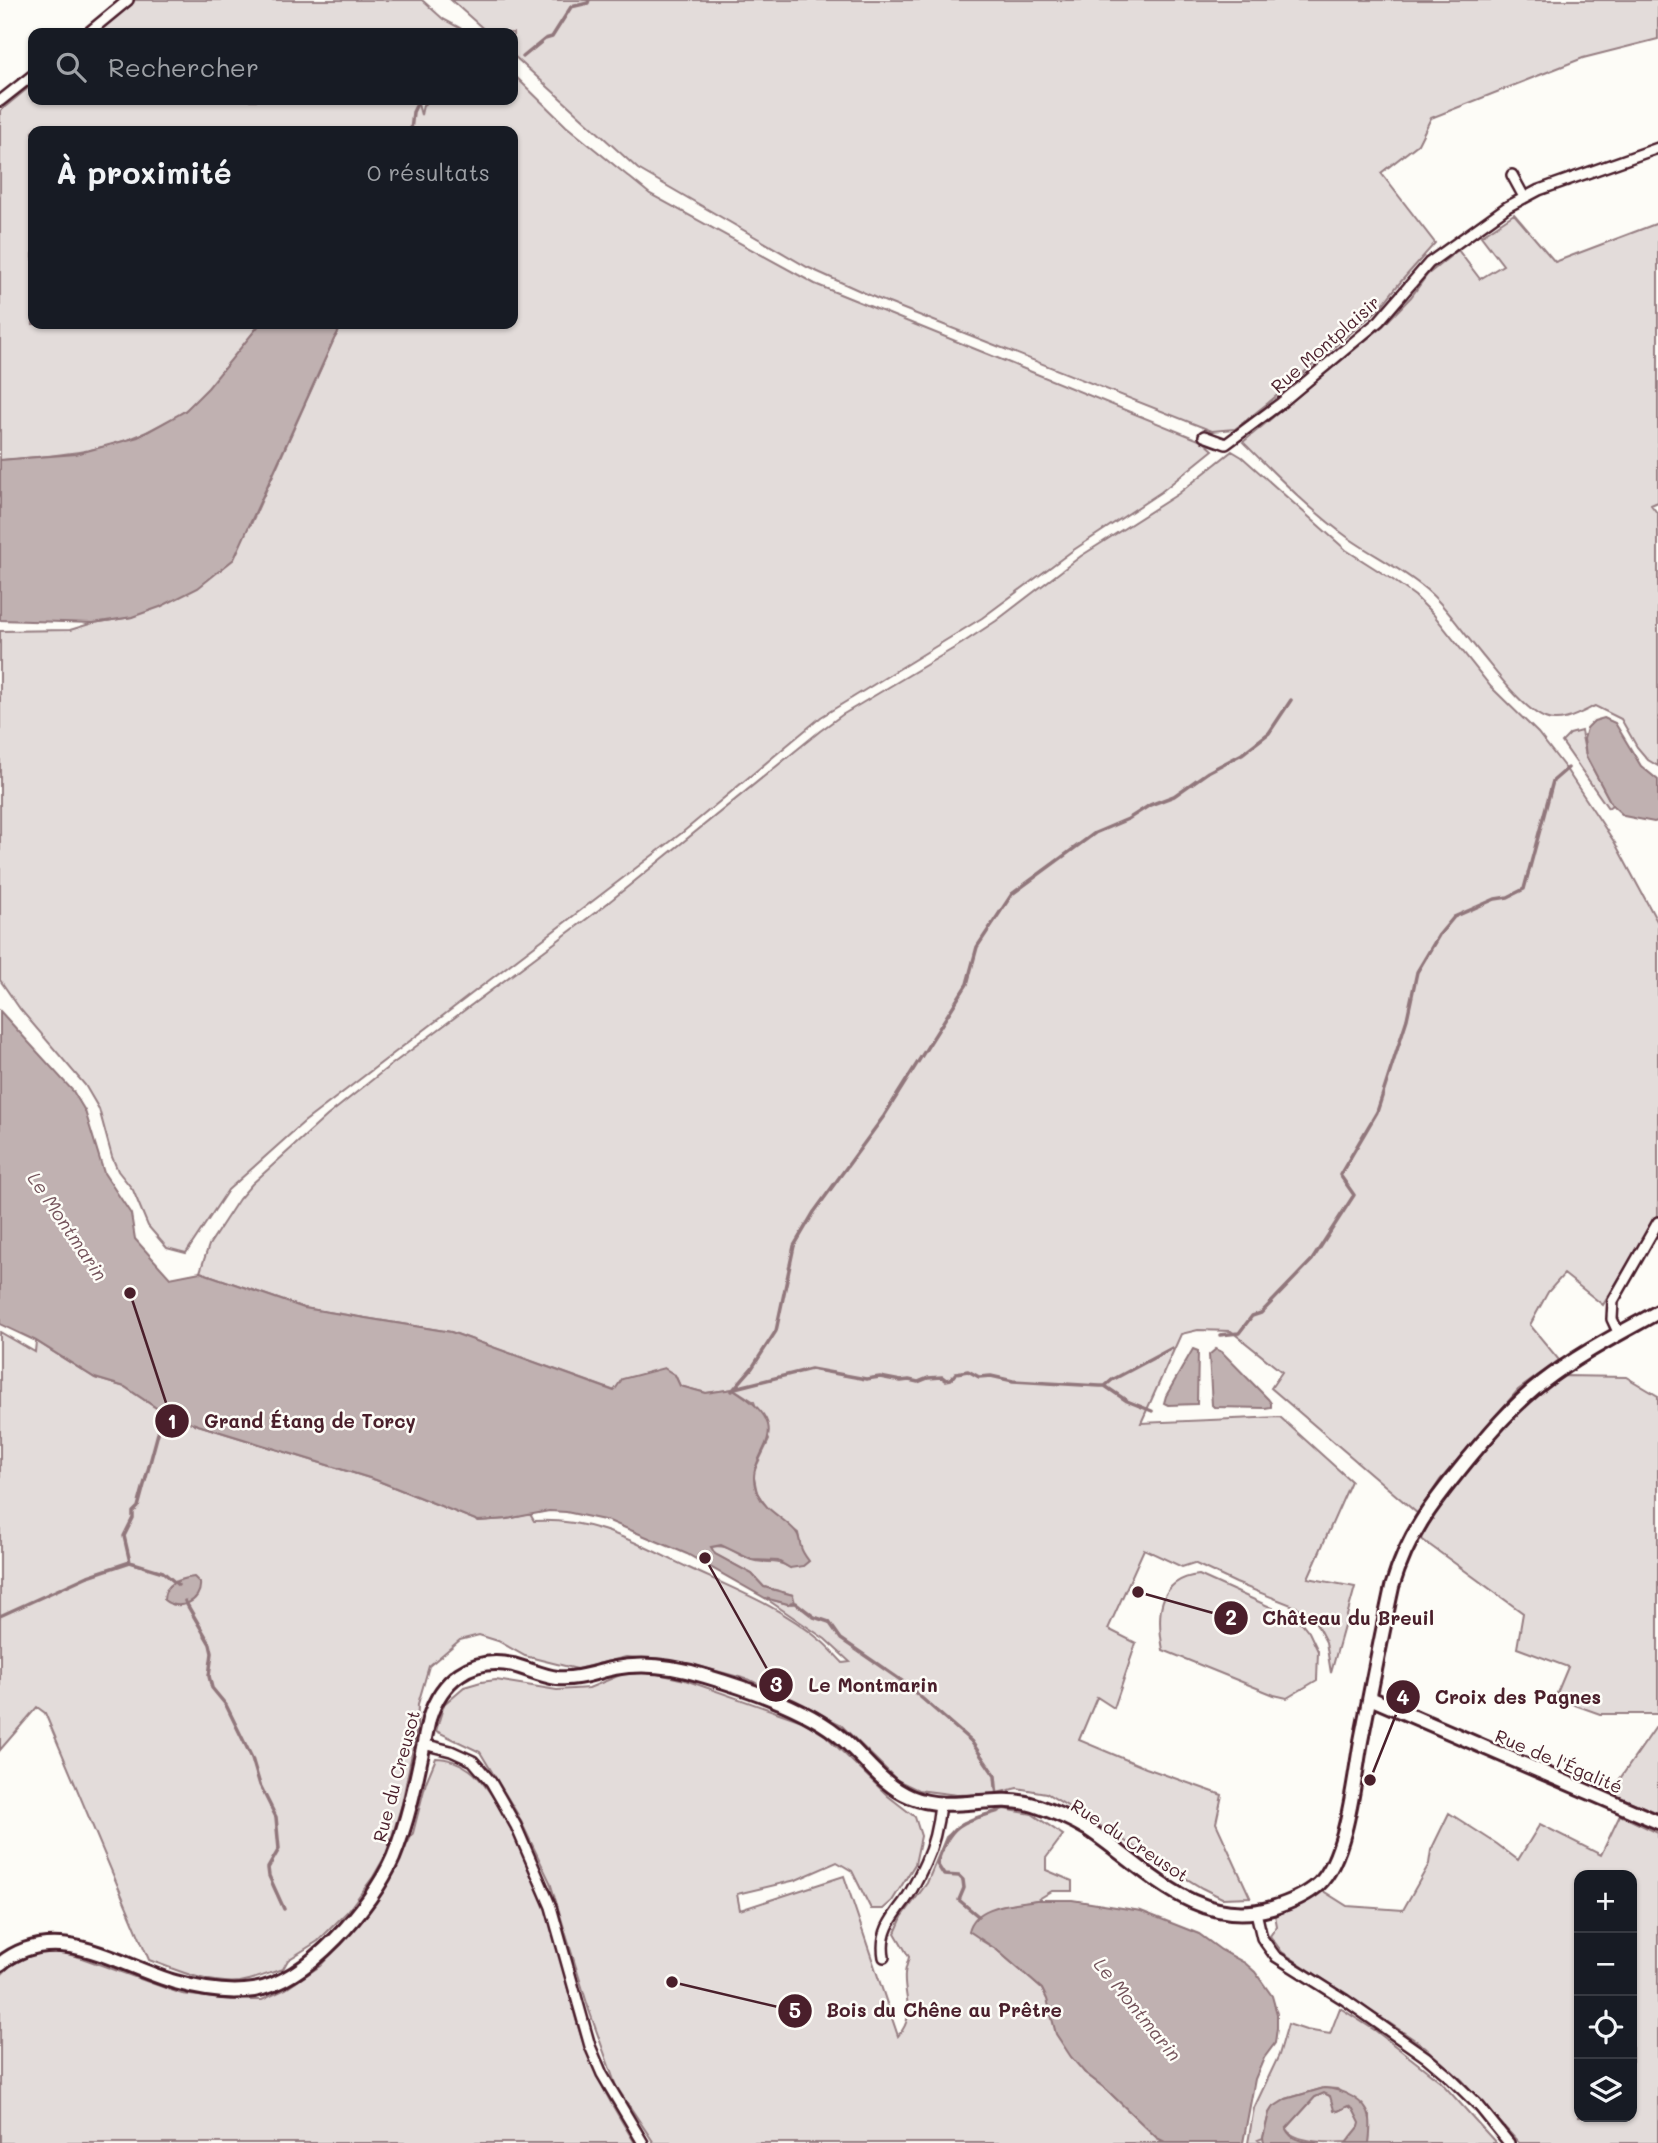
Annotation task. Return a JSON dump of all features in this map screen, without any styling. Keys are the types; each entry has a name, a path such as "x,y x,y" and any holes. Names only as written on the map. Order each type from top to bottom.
{"street":[{"path":"94,28 128,0"},
{"path":"0,101 28,79"},
{"name":"Rue Montplaisir","path":"1204,436 1226,444 1261,419 1379,321 1429,263 1524,197 1658,148"},
{"path":"1512,175 1524,197"},
{"path":"1619,1334 1612,1319 1614,1301 1658,1222"},
{"name":"Rue du Creusot","path":"0,1964 22,1950 46,1943 76,1947 175,1982 199,1987 256,1990 282,1981 328,1944 366,1902 386,1872 401,1833 433,1704 440,1692 459,1674 483,1665 509,1664 547,1676 571,1678 634,1665 669,1666 707,1676 795,1710 836,1733 887,1782 911,1797 958,1805 999,1800 1022,1801 1085,1828 1138,1868 1203,1907 1256,1912 1281,1905 1306,1894 1319,1884 1335,1859 1347,1820 1392,1587 1399,1563 1420,1521 1487,1437 1524,1398 1562,1368 1658,1312"},
{"name":"Rue de l'Égalité","path":"1370,1698 1658,1822"},
{"path":"424,1744 451,1751 473,1761 491,1782 512,1817 551,1907 590,2046 601,2074 643,2143"},
{"path":"884,1957 882,1948 885,1930 913,1888 928,1858 936,1832 940,1804"},
{"path":"1256,1912 1262,1938 1275,1956 1345,2000 1426,2057 1471,2098 1509,2143"}],"shaded area":[{"path":"135,0 422,0 443,19 460,28 102,28"},
{"path":"451,0 1658,0 1658,39 1583,58 1431,118 1418,144 1381,173 1435,243 1380,308 1268,403 1235,429 1212,431 876,298 807,267 638,169 518,60 518,28 482,28"},
{"path":"518,79 566,126 650,194 815,284 1204,442 1213,450 1161,492 1072,551 982,618 821,717 683,832 304,1122 228,1190 186,1253 167,1248 148,1226 133,1190 118,1171 99,1109 85,1085 20,1009 0,980 0,631 70,630 93,623 132,617 251,524 340,329 518,329 518,126 28,126 28,329 256,329 207,390 187,409 170,420 125,441 105,447 66,454 0,460 0,111 28,88 28,105 418,105 421,115 423,105 518,105"},
{"path":"1514,214 1555,262 1658,223 1658,502 1651,505 1658,514 1658,766 1648,760 1637,747 1621,719 1595,706 1557,720 1545,718 1528,707 1502,680 1430,593 1321,517 1243,442 1383,326 1411,297 1427,275 1458,250 1480,279 1503,265 1481,236"},
{"path":"1232,451 1346,550 1415,596 1433,614 1491,687 1538,733 1566,769 1615,843 1658,923 1658,1214 1603,1305 1564,1274 1548,1292 1530,1325 1559,1360 1518,1390 1440,1480 1418,1514 1271,1388 1282,1372 1231,1331 1198,1330 1181,1334 1141,1423 1280,1417 1351,1481 1308,1578 1355,1587 1331,1673 1326,1642 1316,1623 1304,1610 1194,1563 1182,1567 1144,1549 1108,1629 1136,1643 1114,1708 1097,1697 1079,1740 1222,1795 1216,1823 1250,1897 1222,1898 1202,1888 1046,1793 1017,1788 993,1794 957,1795 918,1790 897,1780 840,1724 750,1680 658,1659 626,1657 577,1669 525,1656 498,1641 479,1635 460,1640 429,1666 418,1704 417,1728 402,1804 387,1853 348,1911 318,1941 288,1960 283,1969 240,1982 205,1979 149,1960 45,1713 37,1707 0,1750 0,1332 35,1352 36,1341 95,1378 125,1387 164,1413 376,1480 478,1521 530,1514 534,1521 577,1524 633,1541 774,1609 806,1629 843,1663 850,1662 825,1639 765,1598 788,1604 793,1595 764,1587 752,1574 714,1554 711,1547 723,1547 752,1560 780,1563 790,1568 801,1550 798,1533 769,1510 757,1493 753,1473 769,1440 754,1402 734,1389 706,1393 680,1386 675,1375 615,1391 451,1332 304,1308 200,1272 209,1245 252,1184 327,1116 387,1068 604,906 820,731 996,621 1081,556 1178,494"},
{"path":"1581,731 1586,756 1612,805 1608,808 1562,742 1570,734"},
{"path":"1564,1376 1626,1377 1658,1396 1658,1714 1600,1714 1555,1698 1568,1667 1517,1648 1523,1613 1420,1538 1447,1495 1501,1432 1528,1402"},
{"path":"1199,1575 1302,1623 1318,1651 1317,1680 1287,1698 1163,1650 1160,1613 1167,1592 1185,1578"},
{"path":"649,1672 685,1680 802,1721 826,1736 888,1796 915,1817 921,1836 915,1864 892,1901 883,1909 871,1909 852,1871 837,1862 796,1880 737,1894 740,1910 844,1876 898,2036 904,2028 908,2013 905,1974 909,1957 895,1933 902,1917 927,1883 946,1837 963,1823 1004,1809 1032,1814 1063,1835 1046,1858 1046,1870 1072,1881 1072,1891 1052,1891 1037,1900 1000,1906 979,1939 997,1950 1042,1989 1084,2072 1157,2138 1167,2143 654,2143 616,2086 589,2010 550,1882 518,1815 480,1752 436,1731 444,1704 464,1687 481,1682 496,1680 557,1690 589,1688 625,1673"},
{"path":"1658,1724 1658,1813 1610,1793"},
{"path":"436,1758 462,1765 481,1781 515,1837 548,1915 587,2053 605,2092 635,2143 0,2143 0,1976 11,1965 38,1952 54,1951 79,1957 182,1994 231,2000 262,2000 286,1989 320,1966 376,1902 413,1833 426,1782"},
{"path":"1449,1813 1518,1860 1540,1824 1601,1855 1620,1815 1658,1833 1658,2143 1519,2143 1462,2080 1421,2044 1282,1952 1270,1936 1277,1926 1275,1915 1323,1891 1347,1906 1403,1910 1429,1864 1431,1850"},
{"path":"1340,2008 1376,2031 1440,2081 1496,2143 1369,2143 1370,2116 1337,2089 1324,2088 1286,2099 1269,2113 1263,2138 1258,2140 1262,2143 1248,2143 1254,2108 1279,2055 1288,2024 1330,2034"},
{"path":"1324,2093 1330,2096 1338,2111 1348,2106 1353,2109 1361,2123 1348,2142 1305,2140 1286,2129 1315,2097"}],"water":[{"path":"256,329 340,329 234,559 198,588 160,607 132,617 93,623 0,620 0,460 76,454 138,437 185,411 208,388"},
{"path":"1604,718 1615,723 1641,766 1658,780 1658,821 1624,816 1612,805 1586,756 1584,739 1587,728 1594,721"},
{"path":"0,1011 73,1091 85,1111 104,1173 131,1214 135,1239 170,1278 200,1272 304,1308 451,1332 614,1391 622,1379 664,1368 675,1375 680,1386 706,1393 733,1389 755,1405 766,1419 769,1432 756,1466 754,1479 758,1494 766,1506 792,1527 809,1561 803,1566 790,1568 778,1561 752,1560 721,1545 711,1547 715,1554 752,1574 764,1587 793,1595 795,1603 788,1604 765,1598 687,1554 609,1521 549,1511 478,1521 376,1480 198,1425 164,1413 125,1387 95,1378 36,1341 0,1324"},
{"path":"1193,1349 1198,1351 1197,1404 1168,1405 1164,1403 1166,1396"},
{"path":"1216,1349 1268,1399 1271,1407 1212,1405 1209,1355"},
{"path":"194,1577 200,1583 200,1590 193,1600 176,1605 164,1600 170,1586"},
{"path":"1037,1900 1072,1900 1141,1911 1199,1934 1255,1972 1272,1996 1277,2014 1277,2028 1275,2043 1264,2058 1255,2079 1243,2143 1167,2143 1157,2138 1071,2057 1056,2034 1042,1989 997,1950 969,1931 979,1915 987,1910"},
{"path":"1324,2088 1345,2093 1364,2106 1370,2119 1369,2143 1346,2143 1360,2123 1353,2109 1348,2106 1334,2110 1330,2096 1324,2093 1315,2097 1286,2129 1296,2139 1320,2143 1264,2143 1272,2108 1286,2099"}],"waterway":[{"path":"523,57 545,39 552,37 571,7 588,3 589,0"},
{"path":"412,126 416,105"},
{"path":"732,1391 752,1368 776,1331 794,1246 814,1212 884,1116 967,984 977,947 1012,894 1095,833 1174,796 1208,772 1242,754 1269,733 1291,700"},
{"path":"1220,1335 1239,1333 1252,1316 1261,1313 1312,1260 1354,1195 1340,1175 1377,1112 1407,1019 1417,972 1439,935 1454,917 1524,889 1553,781 1568,768"},
{"path":"735,1388 811,1369 866,1379 880,1377 918,1382 928,1378 951,1379 956,1373 968,1371 979,1377 991,1376 1013,1381 1105,1386 1172,1348"},
{"path":"1105,1386 1127,1401 1152,1411"},
{"path":"130,1562 124,1536 133,1518 133,1512 138,1507 164,1411"},
{"path":"0,1616 88,1576 130,1562 163,1572 178,1585"},
{"path":"185,1601 210,1644 212,1653 209,1676 212,1688 226,1705 252,1758 260,1785 276,1817 279,1849 268,1868 284,1909"},
{"name":"Le Montmarin","path":"791,1603 796,1603 814,1617 829,1622 841,1639 902,1681 971,1741 995,1776 997,1797"},
{"name":"Le Montmarin","path":"978,1916 959,1900 964,1888 963,1880 959,1876 944,1875 937,1864 946,1840 952,1833 966,1822 999,1811 997,1804"}],"place":[{"name":"Grand Étang de Torcy","path":"130,1293"},
{"name":"Le Montmarin","path":"705,1558"},
{"name":"Château du Breuil","path":"1138,1592"},
{"name":"Croix des Pagnes","path":"1370,1780"},
{"name":"Bois du Chêne au Prêtre","path":"672,1982"}]}
